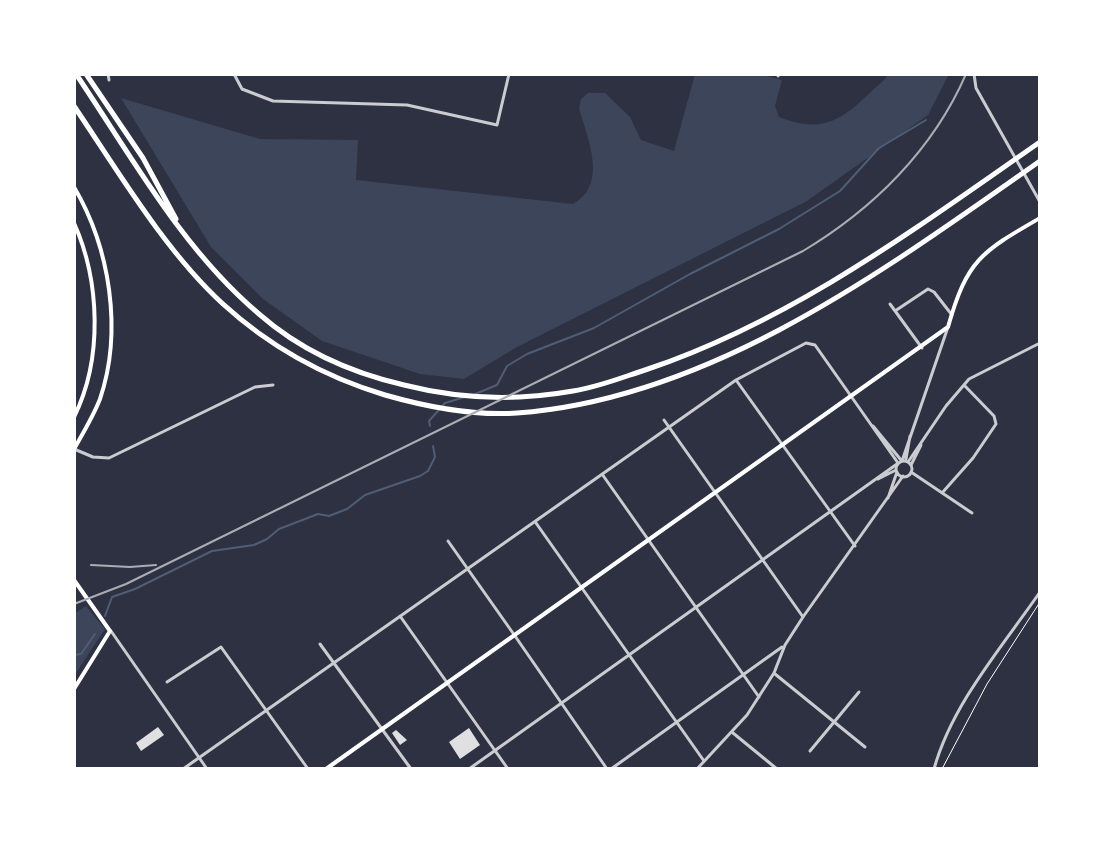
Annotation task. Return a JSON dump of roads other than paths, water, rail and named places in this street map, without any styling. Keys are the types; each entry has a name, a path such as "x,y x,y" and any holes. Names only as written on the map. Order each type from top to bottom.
{"highway":[{"path":"76,74 188,241 218,276 258,313 298,342 342,366 425,391 469,397 554,394 599,386 668,362 764,319 830,284 1040,142"},
{"path":"86,74 143,158 188,241"},
{"path":"76,109 184,263 233,313 274,344 301,361 364,388 406,401 478,412 515,413 594,402 698,367 826,303 1040,161"}],"main road":[{"path":"74,187 89,215 100,247 107,281 109,323 102,391 93,416 74,449"},
{"path":"326,769 922,348 948,327 970,270 988,249 1040,218"},
{"path":"74,223 87,262 94,321 89,375 74,417"},
{"path":"74,577 110,631 74,689"}],"street":[{"path":"234,74 242,89 273,101 407,105 497,125 509,75 502,74"},
{"path":"974,74 976,88 1040,202"},
{"path":"895,311 926,290 934,292 952,315"},
{"path":"890,304 922,348"},
{"path":"469,769 903,463 948,327"},
{"path":"183,769 736,380 806,343 812,343 911,472 972,513"},
{"path":"888,498 896,471 964,385 977,373 1040,343"},
{"path":"736,380 855,546"},
{"path":"74,449 93,457 109,458 255,387 273,385"},
{"path":"942,493 973,458 996,424 994,416 964,385"},
{"path":"664,420 803,617"},
{"path":"896,471 903,476"},
{"path":"878,479 896,471"},
{"path":"697,769 759,697 803,617 903,476 911,472"},
{"path":"602,473 759,697"},
{"path":"535,521 704,761"},
{"path":"448,541 609,769 785,645"},
{"path":"934,769 968,697 1040,592"},
{"path":"400,616 508,769"},
{"path":"110,631 207,769"},
{"path":"320,644 411,769"},
{"path":"167,682 221,647 308,769"},
{"path":"774,673 865,747"},
{"path":"810,751 859,692"},
{"path":"732,732 777,769"}],"waterway":[{"path":"475,394 497,385 507,366 527,354 594,328 779,229 840,191 879,148 926,120"},
{"path":"430,426 429,421 445,403 465,397"},
{"path":"105,616 112,597 212,551 254,545 279,529 318,514 329,516 347,509 365,495 420,476 428,471 435,457 433,446"},
{"path":"74,655 81,654 95,634"}],"railway":[{"path":"74,604 126,584 803,251 877,197 898,175 936,128 966,74"},
{"path":"91,565 156,565"}]}
